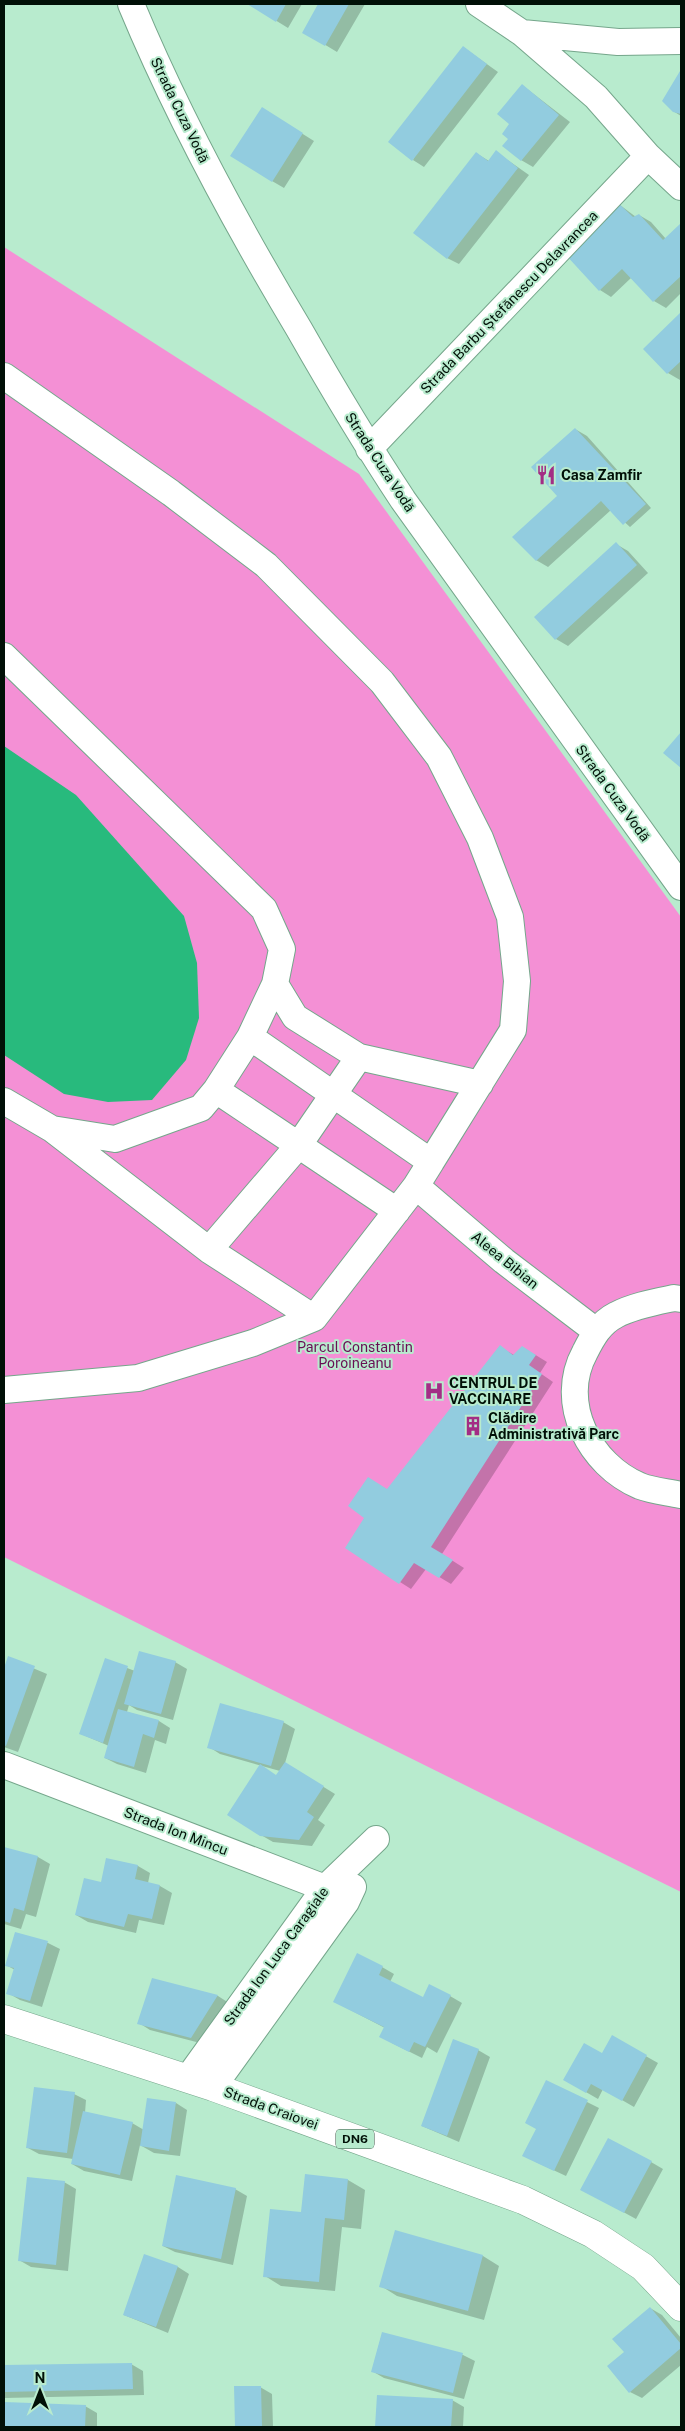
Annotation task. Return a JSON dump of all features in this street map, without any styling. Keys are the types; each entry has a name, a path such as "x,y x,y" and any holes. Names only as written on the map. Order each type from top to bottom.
{"main road":[{"name":"Strada Craiovei","path":"4,2019 200,2082 523,2200 592,2234 643,2267 681,2307"}],"street":[{"name":"Strada Cuza Vodă","path":"131,4 146,39 235,222 369,449 403,500 681,888"},
{"path":"479,4 522,33 596,97 648,156 681,188"},
{"path":"522,33 618,42 681,41"},
{"name":"Strada Barbu Ștefănescu Delavrancea","path":"369,449 648,156"},
{"path":"4,376 171,493 266,565 382,682 439,757 480,838 510,917 516,981 513,1030 416,1186 314,1318 253,1343 138,1378 4,1390"},
{"path":"4,656 264,909 282,948 274,984 250,1037 216,1090 201,1108 115,1139 52,1130"},
{"path":"274,984 295,1016 359,1057 480,1084"},
{"path":"250,1037 431,1162"},
{"path":"209,1250 298,1146 359,1057"},
{"path":"216,1090 396,1211"},
{"path":"4,1101 52,1130 209,1250 314,1318"},
{"name":"Aleea Bibian","path":"416,1186 504,1261 596,1331"},
{"path":"681,1299 674,1298 615,1315 596,1331 580,1361 574,1393 578,1423 599,1457 640,1486 681,1495"},
{"name":"Strada Ion Mincu","path":"4,1765 325,1888 346,1902"},
{"name":"Strada Ion Luca Caragiale","path":"376,1839 346,1902 200,2082 325,1888 376,1839"}],"green space":[{"name":"Parcul Constantin Poroineanu","path":"4,247 359,474 681,917 681,1892 4,1557"}],"shaded area":[{"path":"4,746 76,795 184,916 197,963 199,1018 186,1060 152,1100 108,1102 64,1094 4,1055"}],"building":[{"path":"247,4 286,4 276,22"},
{"path":"318,4 349,4 325,46 302,33"},
{"path":"463,46 487,64 412,161 388,142"},
{"path":"680,71 681,114 673,112 662,101"},
{"path":"522,84 559,115 521,161 502,146 508,139 502,134 509,124 497,114"},
{"path":"262,107 303,133 272,182 230,156"},
{"path":"496,150 518,168 447,259 413,233 476,152 488,161"},
{"path":"616,201 633,217 639,214 663,240 681,223 681,276 653,302 622,269 599,291 564,253"},
{"path":"681,312 681,361 667,374 643,349"},
{"path":"575,428 646,504 623,525 601,501 536,561 512,537 557,496 531,467"},
{"path":"616,542 637,565 555,640 534,617"},
{"path":"681,732 681,768 663,753"},
{"name":"Clădire Administrativă Parc","path":"500,1345 513,1355 522,1346 536,1355 529,1365 542,1374 431,1547 453,1560 439,1578 414,1563 399,1584 345,1548 364,1518 348,1506 368,1477 387,1489"},
{"path":"139,1651 176,1661 161,1714 124,1704"},
{"path":"8,1656 35,1666 6,1746 4,1745 4,1668"},
{"path":"105,1658 128,1666 103,1743 79,1734"},
{"path":"220,1703 284,1721 271,1766 207,1748"},
{"path":"118,1709 159,1720 154,1738 143,1734 134,1767 104,1758"},
{"path":"285,1762 324,1786 307,1812 314,1817 299,1840 260,1836 227,1815 260,1764 276,1775"},
{"path":"4,1847 38,1856 24,1911 14,1908 10,1923 4,1921"},
{"path":"106,1858 138,1865 135,1879 160,1885 152,1919 128,1914 124,1927 75,1915 84,1878 101,1882"},
{"path":"15,1932 48,1941 30,2001 6,1994 14,1968 5,1966"},
{"path":"357,1953 383,1966 379,1975 423,1997 429,1984 451,1995 425,2047 414,2042 409,2052 379,2037 384,2027 333,2002"},
{"path":"152,1978 218,1995 191,2038 137,2024"},
{"path":"612,2035 647,2055 622,2101 591,2084 586,2093 563,2080 584,2043 602,2053"},
{"path":"453,2039 479,2049 447,2136 421,2126"},
{"path":"546,2080 588,2100 554,2171 522,2156 536,2129 525,2123"},
{"path":"34,2087 75,2092 67,2153 26,2148"},
{"path":"147,2098 176,2102 169,2151 140,2146"},
{"path":"83,2111 133,2122 120,2175 71,2164"},
{"path":"608,2138 652,2161 624,2213 580,2190"},
{"path":"305,2174 348,2179 344,2220 325,2218 319,2282 263,2277 270,2209 301,2212"},
{"path":"176,2175 236,2188 221,2259 162,2246"},
{"path":"27,2177 65,2181 56,2265 18,2261"},
{"path":"395,2230 483,2255 468,2311 379,2287"},
{"path":"144,2254 178,2266 156,2327 123,2315"},
{"path":"650,2307 681,2344 681,2348 629,2393 607,2366 624,2352 612,2339"},
{"path":"382,2332 463,2353 453,2393 371,2372"},
{"path":"132,2363 133,2389 4,2392 4,2365"},
{"path":"234,2386 261,2386 262,2427 235,2427"},
{"path":"377,2395 453,2399 451,2427 375,2427"},
{"path":"4,2402 86,2405 85,2427 4,2427"}],"place":[{"name":"Casa Zamfir","path":"546,475"},
{"name":"CENTRUL DE VACCINARE","path":"434,1391"},
{"name":"Clădire Administrativă Parc","path":"473,1426"}]}
